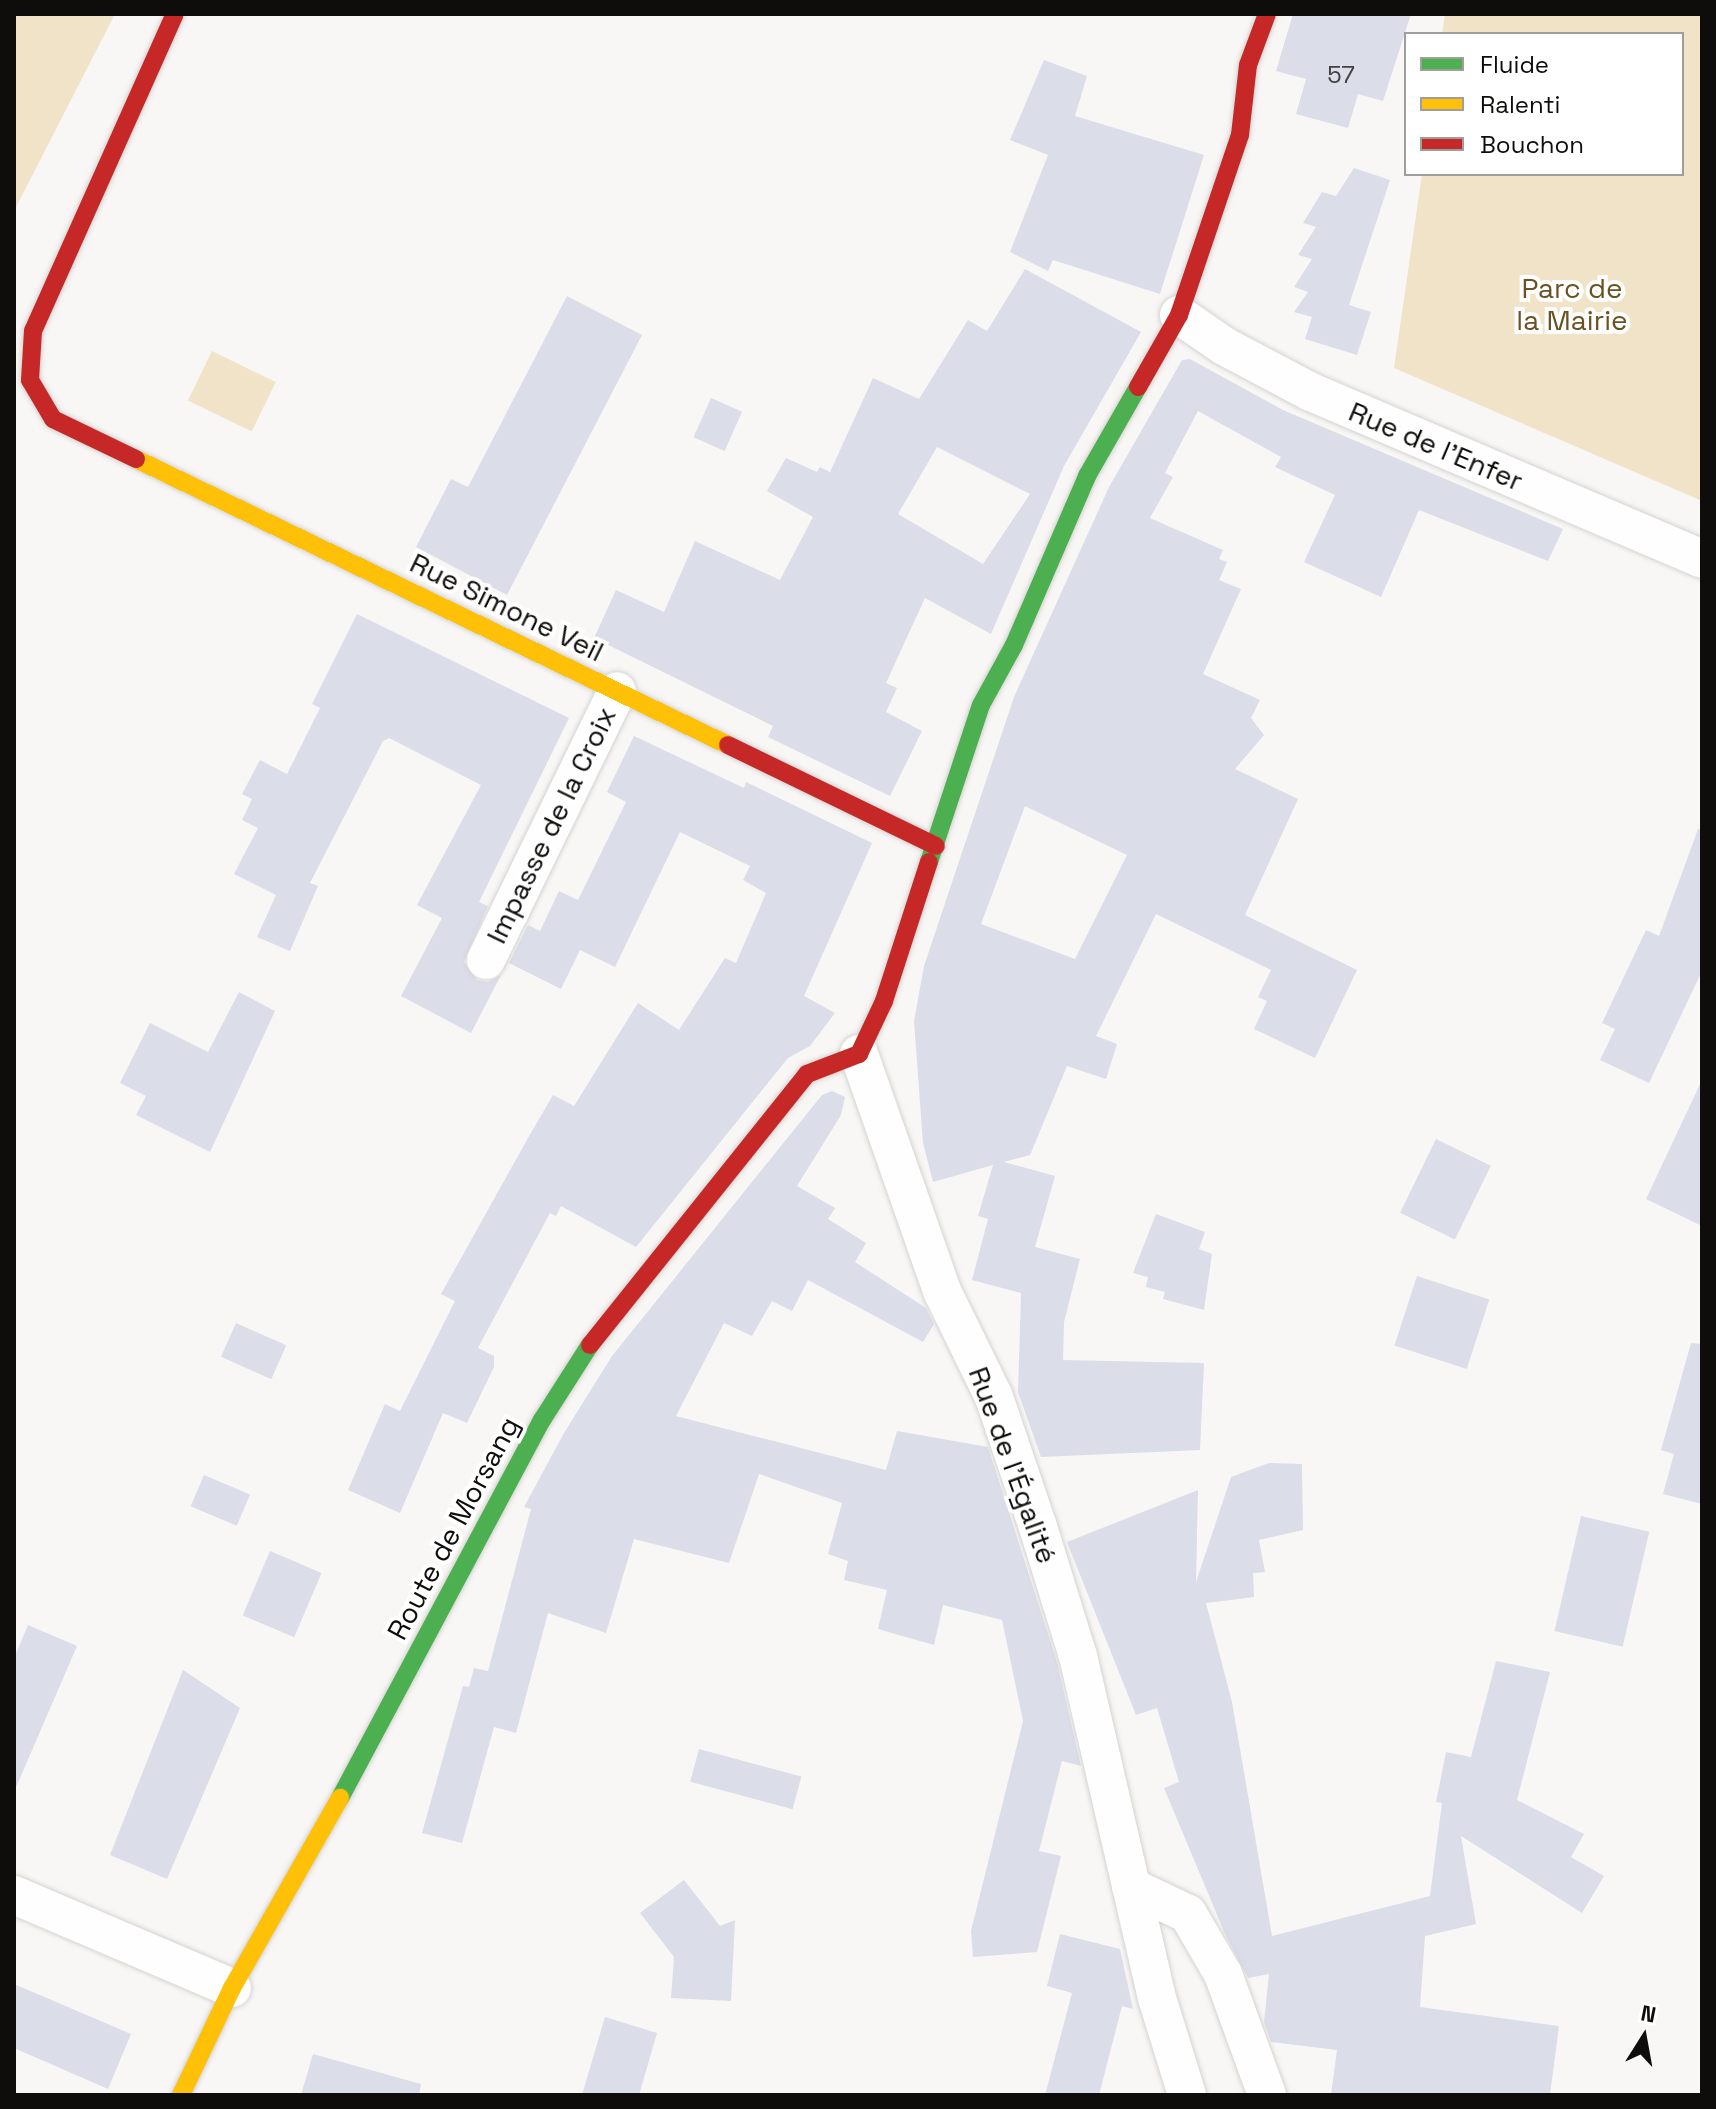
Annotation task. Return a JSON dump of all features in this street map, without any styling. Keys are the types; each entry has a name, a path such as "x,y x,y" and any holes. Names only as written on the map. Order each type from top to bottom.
{"street":[{"name":"Rue Simone Veil","path":"175,14 33,331 30,380 53,419 936,846"},
{"path":"859,1054 884,1001 981,705 1014,645 1048,557 1087,476 1179,315 1240,135 1248,65 1267,14"},
{"name":"Rue de l'Enfer","path":"1179,315 1224,346 1311,392 1702,559"},
{"name":"Impasse de la Croix","path":"486,960 617,691"},
{"name":"Rue de l'Égalité","path":"859,1054 942,1291 994,1397 1078,1656 1131,1887 1187,2095"},
{"name":"Route de Morsang","path":"181,2095 232,1988 370,1745 542,1420 592,1341 807,1074 859,1054"},
{"path":"1131,1887 1188,1914 1223,1974 1267,2095"},
{"path":"14,1895 232,1988"}],"green space":[{"path":"14,14 115,14 14,211"},
{"name":"Parc de la Mairie","path":"1445,14 1702,14 1702,501 1394,368 1422,176 1684,176 1684,32 1442,32"},
{"path":"212,351 276,382 252,432 188,400"}],"building":[{"path":"1293,14 1411,14 1383,101 1358,94 1348,128 1296,114 1306,79 1276,71"},
{"path":"1044,60 1087,76 1075,116 1204,155 1160,294 1053,260 1048,271 1010,252 1048,155 1010,140"},
{"path":"1354,168 1390,180 1349,305 1371,312 1357,355 1305,339 1312,317 1294,312 1308,292 1294,287 1312,259 1298,255 1316,227 1303,223 1322,192 1336,196"},
{"path":"1025,269 1141,332 1064,466 991,634 925,598 886,683 897,688 886,712 922,731 890,796 768,737 773,726 594,638 616,590 664,612 695,541 780,580 813,517 767,491 786,458 817,472 820,467 830,472 873,378 919,399 968,320 987,331","holes":["937,447 1030,494 983,564 898,514"]},
{"path":"567,296 642,335 507,595 416,547 451,479 468,487"},
{"path":"1190,359 1283,410 1563,529 1548,561 1419,510 1381,597 1304,562 1335,495 1275,467 1281,457 1198,411 1165,473 1173,477 1150,518 1223,550 1219,559 1227,562 1219,580 1241,589 1203,674 1260,700 1251,718 1264,735 1235,769 1298,799 1245,915 1357,970 1315,1058 1254,1029 1267,1001 1258,997 1271,970 1156,914 1096,1036 1117,1044 1106,1079 1067,1066 1030,1155 1004,1162 1055,1176 1035,1247 1080,1259 1064,1322 1063,1360 1204,1363 1200,1450 1041,1457 1018,1392 1021,1293 972,1280 988,1219 978,1216 993,1165 933,1182 923,1143 914,1021 924,966 1014,697 1109,487 1182,360","holes":["1025,806 1127,855 1075,959 981,924"]},
{"path":"711,398 742,412 725,451 694,437"},
{"path":"357,614 569,718 479,902 488,906 464,962 477,980 488,982 501,975 471,1033 401,996 442,918 417,905 481,785 389,738 383,741 310,883 318,886 290,951 257,937 276,895 234,874 258,828 242,820 252,799 242,794 260,760 287,774 320,708 312,704"},
{"path":"634,736 744,788 746,782 872,843 804,996 835,1013 810,1046 788,1058 636,1247 561,1206 556,1216 550,1213 478,1348 494,1356 494,1367 467,1423 443,1413 400,1513 348,1490 385,1404 400,1411 455,1301 441,1294 553,1095 574,1106 638,1003 679,1030 725,958 736,963 766,893 743,880 750,866 680,832 615,967 580,950 561,989 509,963 528,925 540,931 559,891 578,900 626,802 607,792"},
{"path":"1698,829 1702,830 1702,971 1649,1083 1600,1060 1615,1029 1602,1023 1646,930 1659,936"},
{"path":"239,992 275,1011 210,1152 136,1115 146,1096 120,1083 150,1023 208,1052"},
{"path":"1702,1080 1702,1226 1646,1199"},
{"path":"832,1091 845,1097 841,1115 797,1186 835,1208 828,1219 866,1243 855,1262 926,1308 934,1324 923,1342 808,1280 792,1311 772,1301 752,1336 724,1323 676,1416 886,1470 897,1431 988,1447 1057,1662 1081,1766 1062,1761 1039,1851 1061,1856 1037,1952 973,1957 971,1931 1023,1721 1002,1620 943,1605 934,1645 878,1629 887,1590 844,1580 848,1561 828,1554 842,1503 759,1474 729,1563 634,1539 606,1633 548,1613 516,1733 494,1727 462,1843 422,1833 463,1686 469,1687 474,1668 488,1671 531,1509 524,1507 564,1433 612,1356 822,1095"},
{"path":"1436,1139 1491,1166 1455,1239 1400,1213"},
{"path":"1156,1214 1205,1232 1199,1249 1212,1254 1204,1310 1163,1299 1165,1292 1146,1287 1148,1277 1133,1273"},
{"path":"1417,1276 1489,1299 1467,1369 1394,1345"},
{"path":"236,1323 286,1345 271,1379 221,1357"},
{"path":"1691,1343 1702,1344 1702,1504 1663,1494 1674,1454 1661,1450"},
{"path":"1269,1463 1302,1464 1303,1530 1259,1540 1265,1572 1253,1573 1254,1597 1206,1603 1232,1702 1272,1936 1430,1896 1442,1803 1436,1802 1446,1752 1471,1757 1496,1661 1550,1672 1517,1800 1584,1834 1571,1857 1604,1876 1582,1913 1461,1836 1476,1924 1425,1936 1420,2007 1559,2026 1550,2095 1331,2095 1337,2050 1271,2042 1264,2022 1269,1974 1248,1978 1225,1934 1164,1788 1179,1782 1157,1708 1136,1715 1067,1542 1198,1490 1196,1582 1231,1477"},
{"path":"204,1475 250,1495 237,1526 191,1506"},
{"path":"1581,1516 1649,1532 1623,1647 1554,1631"},
{"path":"270,1551 322,1573 294,1637 243,1615"},
{"path":"28,1625 77,1646 14,1792 14,1658"},
{"path":"183,1670 240,1708 167,1879 110,1855"},
{"path":"699,1749 801,1776 793,1809 690,1782"},
{"path":"684,1880 720,1926 735,1920 731,2001 671,1998 674,1957 640,1913"},
{"path":"1060,1934 1120,1949 1133,2009 1122,2006 1099,2095 1045,2095 1072,1993 1047,1986"},
{"path":"14,1984 131,2034 108,2089 14,2048"},
{"path":"605,2017 657,2033 639,2095 582,2095"},
{"path":"313,2054 421,2084 419,2095 301,2095"}],"traffic: fast":[{"path":"929,862 981,705 1014,645 1087,476 1138,387"},
{"path":"340,1798 542,1420 590,1345"}],"traffic: slow":[{"path":"136,459 728,745"},
{"path":"181,2095 232,1988 340,1798"}],"traffic: jam":[{"path":"136,459 53,419 30,380 33,331 175,14"},
{"path":"1138,387 1179,315 1240,135 1248,65 1267,14"},
{"path":"728,745 936,846"},
{"path":"590,1345 807,1074 859,1054 884,1001 929,862"}]}
